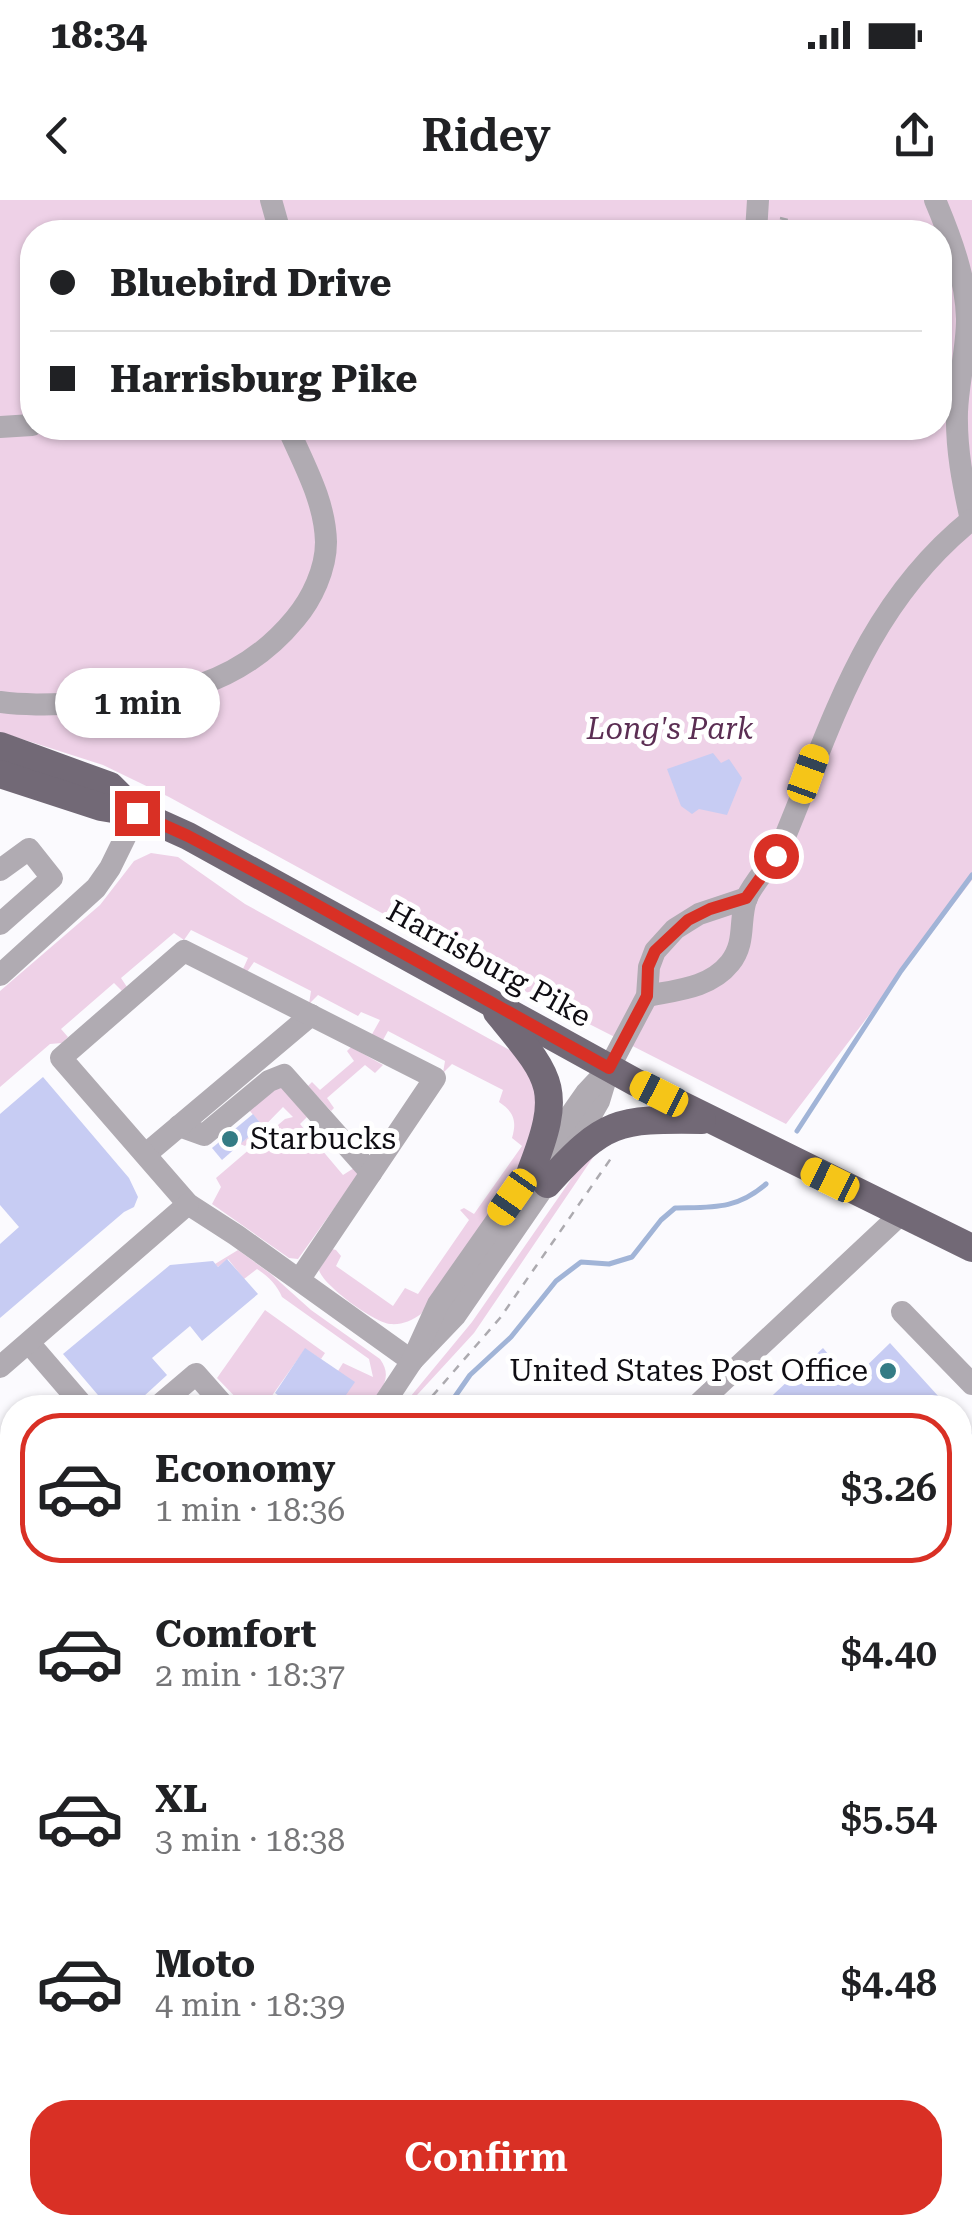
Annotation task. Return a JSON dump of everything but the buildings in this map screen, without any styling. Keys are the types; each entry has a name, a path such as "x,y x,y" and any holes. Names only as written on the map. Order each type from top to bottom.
{"main road":[{"name":"Harrisburg Pike","path":"0,746 110,786 137,813"},
{"name":"Harrisburg Pike","path":"0,774 101,807 137,813 188,836 609,1068 972,1248"},
{"path":"486,1000 530,1052 548,1081 551,1110 539,1177"},
{"path":"539,1177 601,1132 622,1124 709,1120"}],"street":[{"path":"647,996 693,987 724,970 732,961 742,940 746,898 776,856 831,718 884,616 920,566 972,520 958,446 957,409 967,321 952,246"},
{"path":"0,702 141,701 168,696 237,668 288,628 311,594 326,546 323,509 293,440"},
{"path":"0,975 96,888 137,813"},
{"path":"0,870 29,849 52,878 0,924"},
{"path":"390,1395 412,1361 438,1304 599,1100 609,1068 647,996 650,958 664,941 699,914 746,898"},
{"path":"300,1280 434,1078 184,951 62,1058 188,1204 412,1361"},
{"path":"146,1154 311,1015"},
{"path":"179,1126 204,1135 276,1076 287,1076 371,1173"},
{"path":"0,1368 188,1204"},
{"path":"708,1395 901,1214"},
{"path":"902,1312 968,1371"},
{"path":"29,1343 73,1395"},
{"path":"171,1395 196,1374 215,1395"}],"path":[{"path":"780,218 788,220"},
{"path":"433,1395 500,1318 616,1151"}],"green space":[{"name":"Long's Park","path":"0,200 972,200 972,880 786,1124 534,996 103,765 0,732"},
{"path":"151,853 178,857 245,904 517,1054 528,1064 544,1110 513,1181 414,1319 390,1324 372,1317 339,1293 319,1270 332,1249 341,1256 336,1266 393,1306 405,1288 418,1294 469,1220 460,1210 464,1208 474,1214 522,1146 512,1138 511,1113 499,1102 503,1090 452,1064 443,1073 445,1061 388,1031 383,1040 371,1036 380,1020 361,1012 358,1016 318,995 309,1004 311,991 254,962 247,972 243,969 248,958 191,930 184,940 174,933 121,978 127,987 122,991 114,983 61,1029 68,1037 62,1043 50,1044 0,1087 0,991 100,905 134,861"},
{"path":"351,1047 383,1065 375,1073 365,1065 327,1098 334,1108 331,1111 308,1086 312,1082 320,1090 354,1061 347,1051"},
{"path":"278,1083 307,1117 300,1124 343,1175 354,1168 358,1175 298,1259 289,1258 212,1204 221,1187 216,1178 285,1119 293,1117 283,1107 245,1146 240,1144 262,1125 249,1110"},
{"path":"596,1153 474,1333 417,1395 412,1395 472,1322 588,1155"},
{"path":"238,1250 311,1310 380,1359 386,1378 377,1395 337,1395 338,1371 343,1363 373,1377 369,1359 282,1297 272,1281 257,1269 244,1279 228,1259 218,1267 215,1264"},
{"path":"265,1310 325,1353 321,1359 305,1349 272,1395 233,1395 217,1378"}],"waterway":[{"path":"797,1131 901,971 972,875"},
{"path":"456,1395 470,1375 511,1337 556,1281 581,1262 609,1264 632,1257 675,1208 734,1203 766,1184"}],"place":[{"name":"Starbucks","path":"230,1139"},
{"name":"United States Post Office","path":"888,1371"}],"route":[{"path":"137,813 290,890 609,1068 647,996 648,967 655,951 688,920 746,898 776,856"}]}
